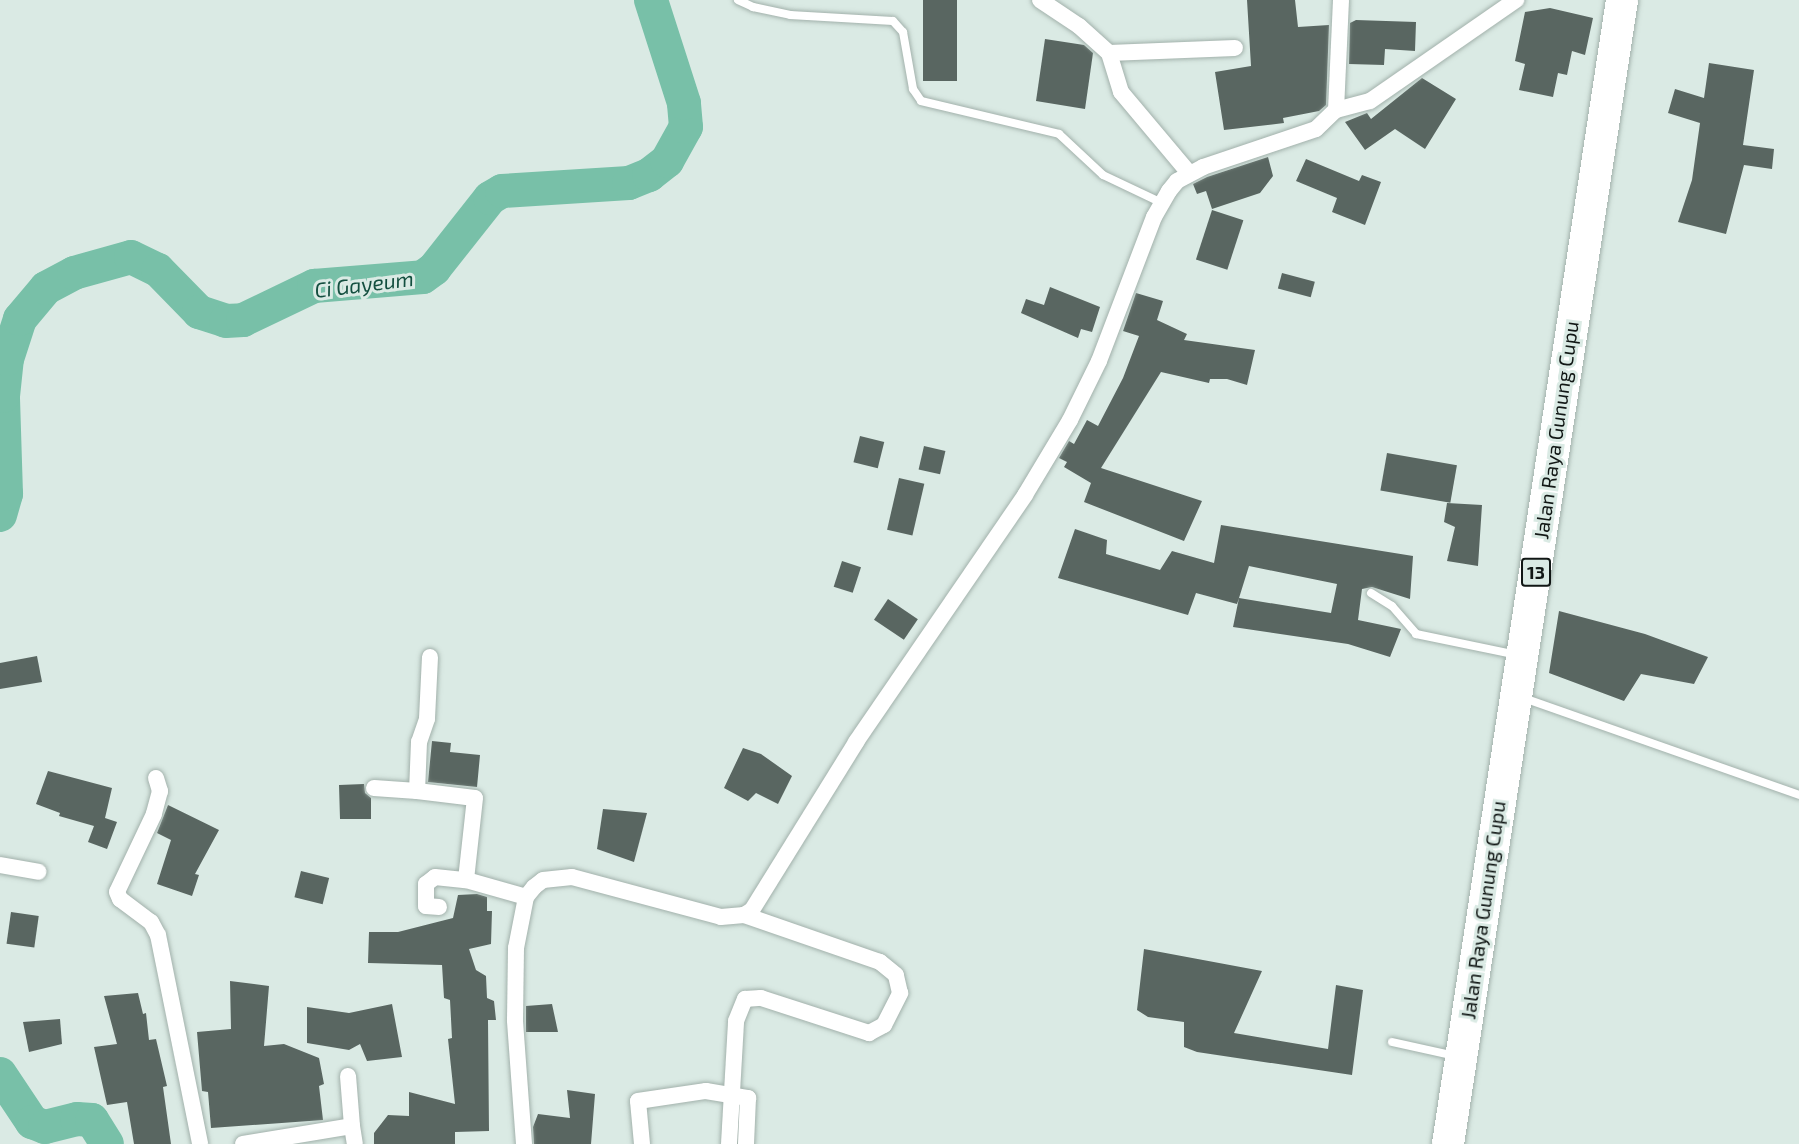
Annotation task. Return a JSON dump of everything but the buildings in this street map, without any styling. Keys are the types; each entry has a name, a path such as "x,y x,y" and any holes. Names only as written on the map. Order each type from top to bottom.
{"highway":[{"name":"Jalan Raya Gunung Cupu","path":"1448,1144 1622,0"}],"street":[{"path":"1040,0 1079,26 1109,53 1121,92 1189,173"},
{"path":"1336,110 1341,0"},
{"path":"744,915 758,902 856,742 1052,451 1098,361 1162,203 1178,181 1189,173 1316,129 1336,110 1370,101 1516,0"},
{"path":"1109,53 1235,48"},
{"path":"417,791 419,742 427,719 430,657"},
{"path":"156,777 160,791 136,858 117,892 120,899 151,922 158,935 200,1144"},
{"path":"374,788 475,798 466,880"},
{"path":"0,866 38,872"},
{"path":"439,907 426,906 428,881 442,877 466,880 526,897"},
{"path":"524,1144 515,1020 516,948 526,897 543,880 572,877 721,916 744,915 880,962 896,975 900,993 885,1025 869,1033 762,998 746,999 736,1022 738,1095 729,1144"},
{"path":"348,1076 355,1144"},
{"path":"642,1144 638,1101 692,1092 738,1095 751,1103 746,1144"},
{"path":"243,1144 352,1126"}],"lane":[{"path":"738,0 753,8 790,15 893,21 903,32 913,89 921,101 1065,137 1103,175 1162,203"},
{"path":"1371,592 1392,606 1416,634 1523,656"},
{"path":"1515,695 1799,795"},
{"path":"1392,1042 1461,1057"}],"waterway":[{"name":"Ci Gayeum","path":"0,515 6,494 3,396 7,359 20,319 46,288 74,273 131,257 158,270 199,312 226,321 243,320 314,286 423,277 434,269 490,198 502,191 629,183 649,175 667,161 686,127 684,103 651,0"},
{"name":"Ci Gayeum","path":"0,1074 32,1122 45,1127 77,1119 92,1120 107,1144"}]}
